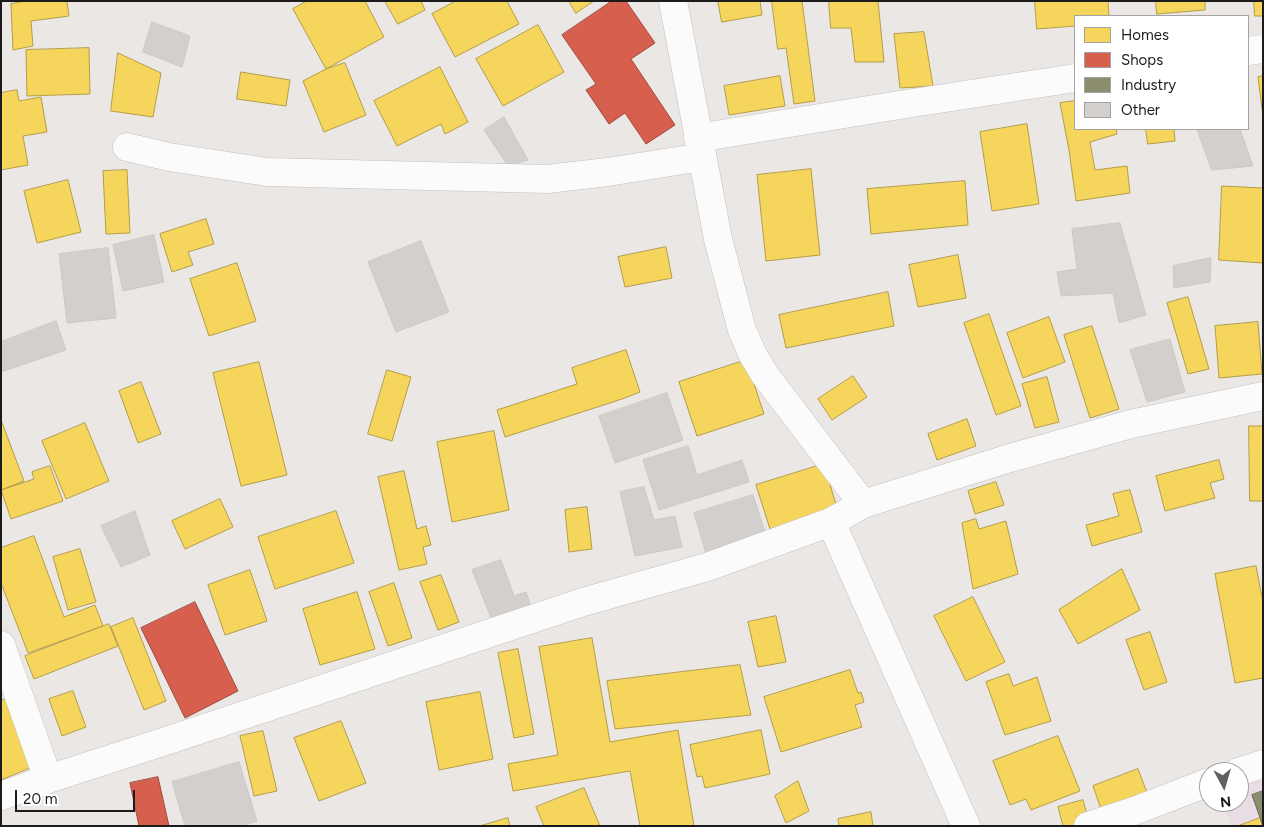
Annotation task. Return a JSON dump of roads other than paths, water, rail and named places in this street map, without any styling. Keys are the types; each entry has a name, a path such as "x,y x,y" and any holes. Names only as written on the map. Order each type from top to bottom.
{"street":[{"path":"673,1 718,239 742,330 765,375 863,504"},
{"path":"1249,51 1263,49"},
{"path":"127,147 168,157 267,172 547,179 608,172 700,148 893,106 1074,78"},
{"path":"1,796 583,602 707,567 831,522 863,504 1010,458 1131,424 1263,396"},
{"path":"831,522 966,826"},
{"path":"1,645 48,779"},
{"path":"1249,768 1263,764"},
{"path":"1088,826 1199,786"}]}
